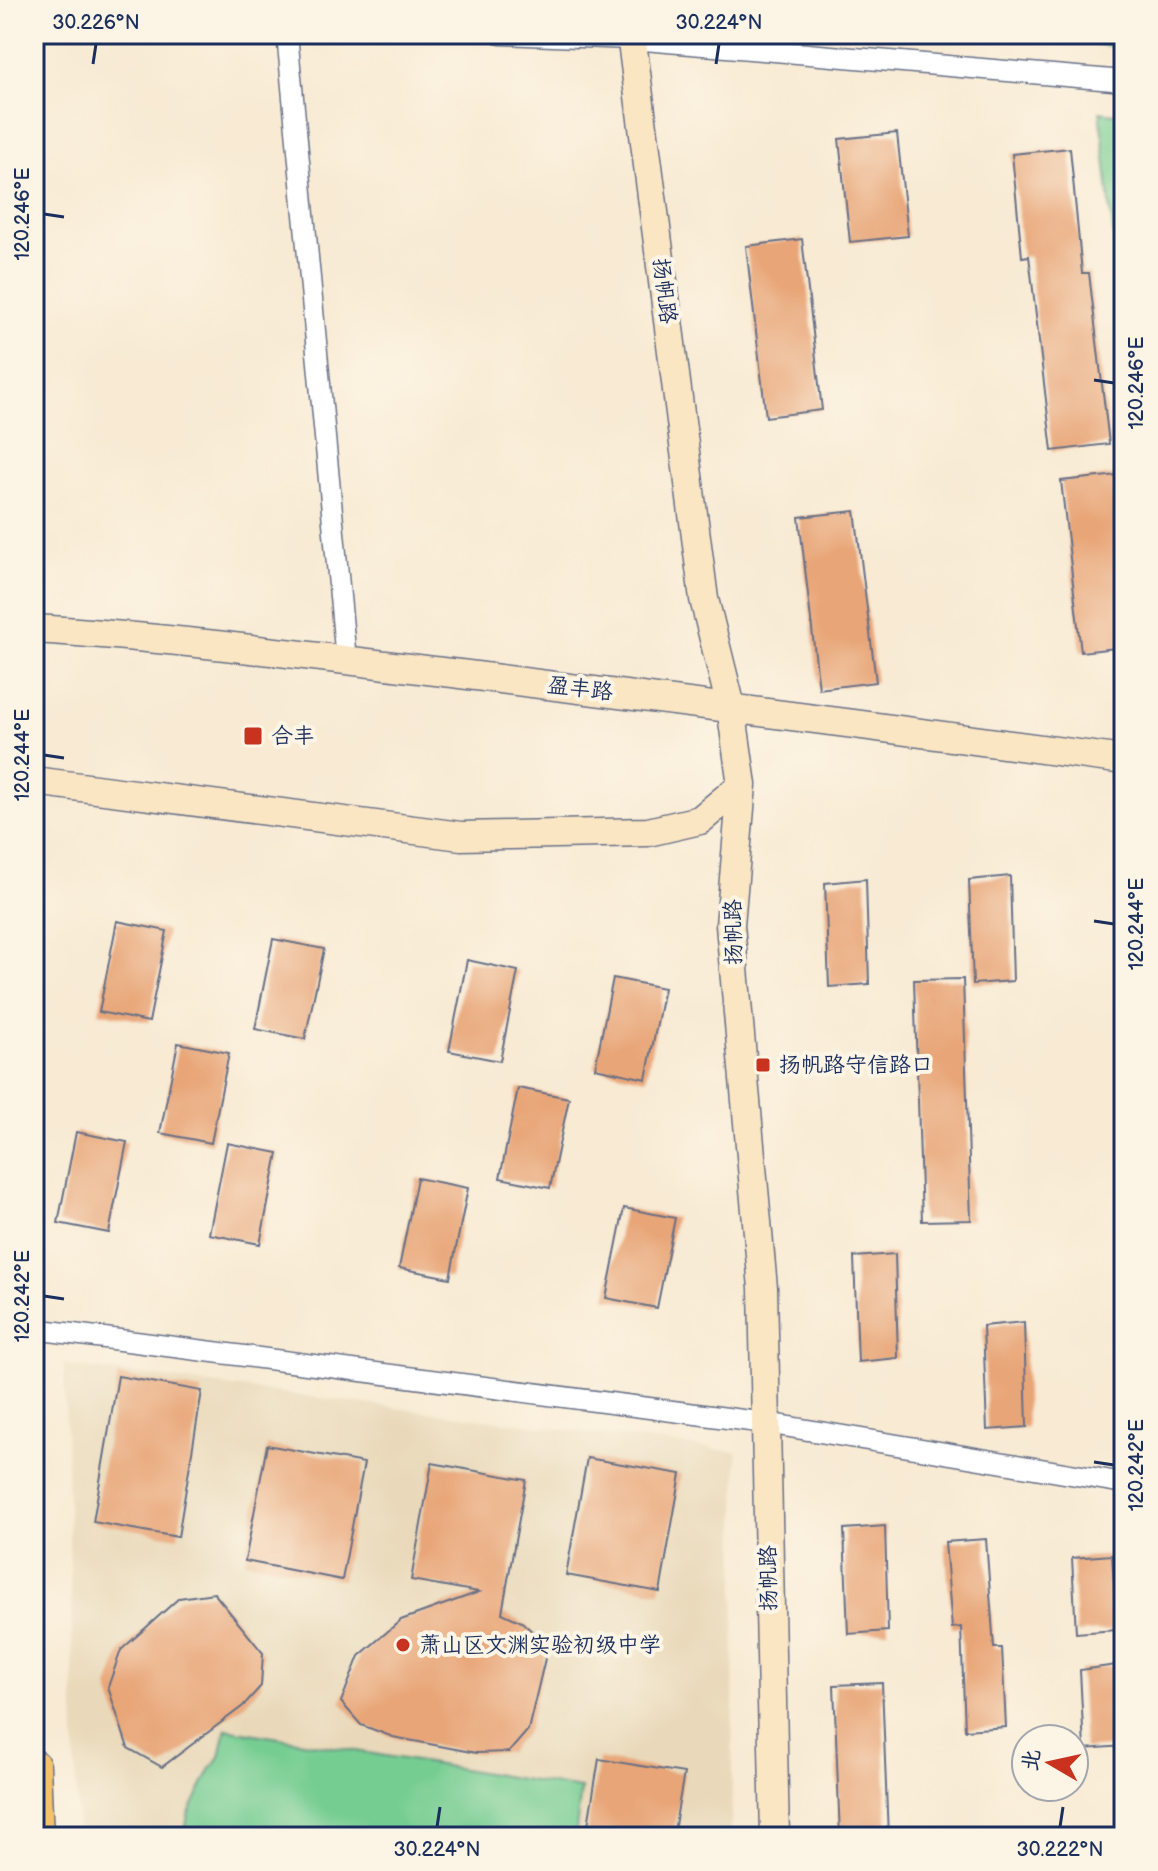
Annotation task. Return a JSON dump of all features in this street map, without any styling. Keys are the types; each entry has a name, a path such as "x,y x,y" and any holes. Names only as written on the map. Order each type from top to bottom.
{"main road":[{"name":"扬帆路","path":"631,36 704,599 731,707 742,785 730,925 763,1288 775,1837"},
{"name":"盈丰路","path":"34,629 137,636 346,660 731,707 1124,760"},
{"path":"34,781 461,836 648,832 700,820 742,785"},
{"path":"34,1766 37,1837"}],"street":[{"path":"287,34 346,660"},
{"path":"501,34 631,36 1124,81"},
{"path":"34,1329 766,1423 1124,1483"}],"shaded area":[{"name":"萧山区文渊实验初级中学","path":"64,1365 737,1452 731,1837 78,1837"}],"green space":[{"path":"973,34 1124,34 1124,47"},
{"path":"1100,112 1124,115 1124,333"},
{"path":"226,1729 581,1789 575,1837 184,1837 188,1815 211,1768 220,1757"}],"building":[{"path":"897,133 908,236 850,242 839,139"},
{"path":"1070,148 1082,273 1089,273 1109,444 1052,451 1029,256 1022,257 1012,154"},
{"path":"802,239 822,410 766,417 746,246"},
{"path":"1118,475 1124,528 1124,647 1081,652 1061,481"},
{"path":"855,511 876,682 819,689 799,517"},
{"path":"1010,876 1013,981 973,984 969,880"},
{"path":"866,879 869,984 829,987 825,883"},
{"path":"117,921 167,931 149,1022 99,1012"},
{"path":"273,939 324,949 305,1039 255,1029"},
{"path":"467,960 518,971 500,1061 449,1051"},
{"path":"613,978 664,988 646,1079 595,1068"},
{"path":"963,979 971,1220 922,1221 914,980"},
{"path":"178,1043 229,1053 211,1143 160,1133"},
{"path":"518,1088 569,1098 550,1188 500,1178"},
{"path":"76,1132 127,1142 109,1233 58,1223"},
{"path":"227,1143 278,1153 260,1244 209,1234"},
{"path":"417,1178 468,1188 450,1278 399,1268"},
{"path":"624,1208 675,1218 657,1308 606,1298"},
{"path":"895,1254 898,1358 858,1362 854,1257"},
{"path":"1024,1322 1027,1427 987,1430 983,1326"},
{"path":"118,1376 202,1391 178,1537 93,1522"},
{"path":"267,1445 364,1463 342,1580 245,1561"},
{"path":"587,1458 681,1474 660,1592 566,1575"},
{"path":"432,1463 526,1480 502,1613 522,1622 548,1646 528,1730 509,1752 476,1753 393,1737 361,1725 341,1702 359,1656 401,1620 479,1592 411,1580"},
{"path":"885,1526 888,1631 848,1634 844,1529"},
{"path":"986,1539 994,1648 1002,1648 1006,1727 965,1730 961,1627 952,1628 945,1542"},
{"path":"1112,1555 1117,1630 1076,1633 1072,1558"},
{"path":"214,1593 263,1653 261,1686 243,1706 162,1767 128,1748 108,1687 121,1650 179,1598"},
{"path":"1124,1664 1124,1746 1090,1749 1090,1723 1083,1723 1080,1670"},
{"path":"882,1683 888,1837 840,1837 834,1685"},
{"path":"599,1759 684,1773 673,1837 586,1837"}],"place":[{"name":"合丰","path":"253,736"},
{"name":"扬帆路守信路口","path":"763,1065"},
{"name":"萧山区文渊实验初级中学","path":"403,1645"}]}
